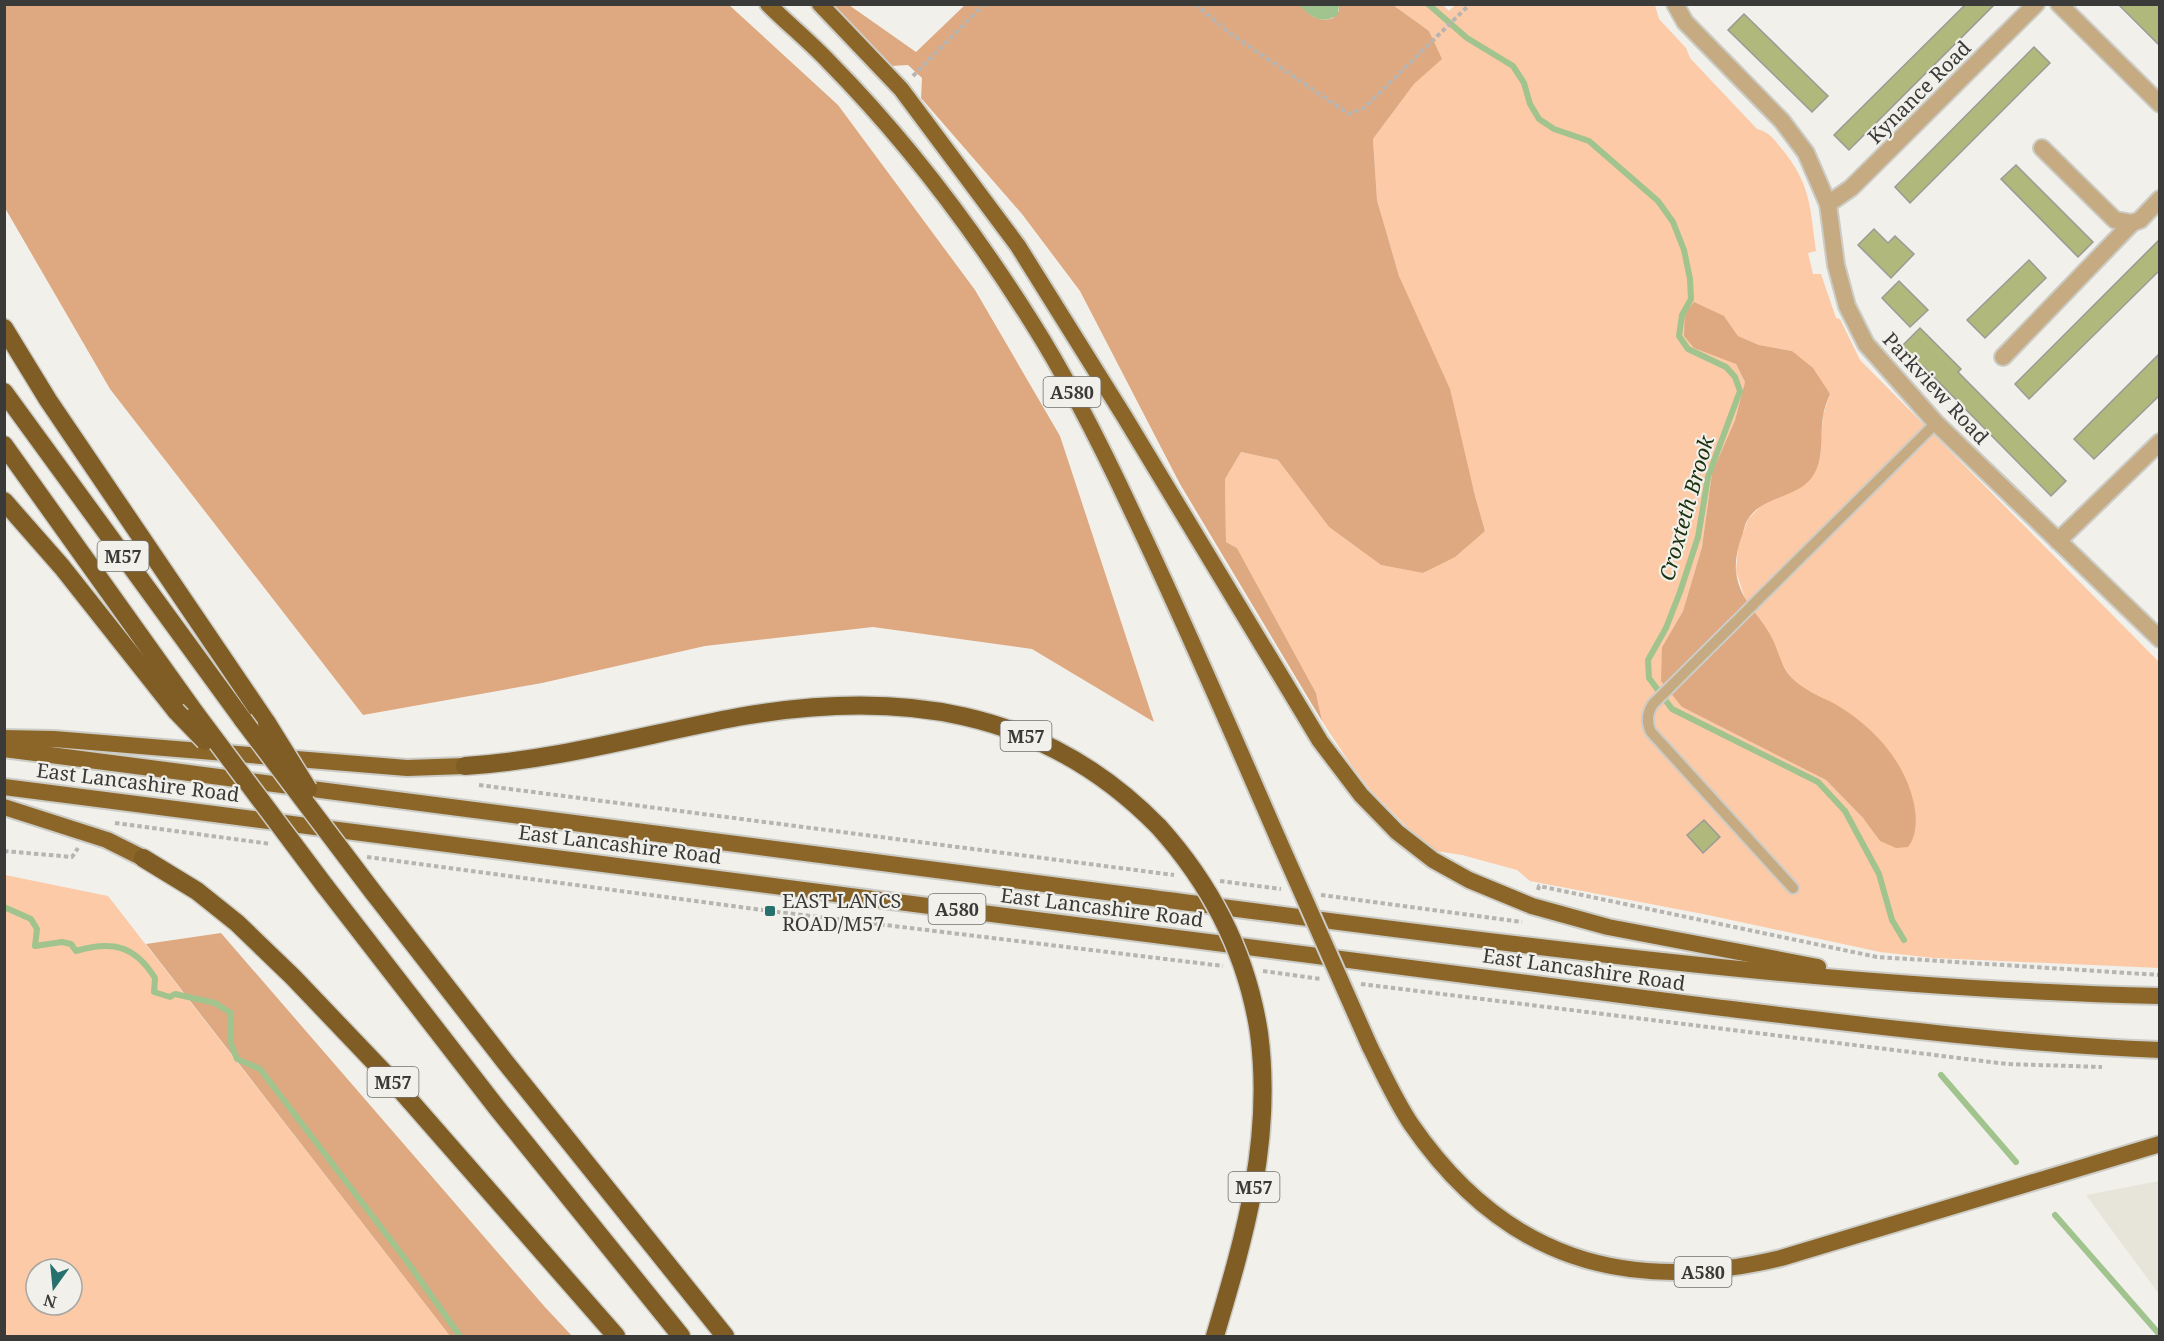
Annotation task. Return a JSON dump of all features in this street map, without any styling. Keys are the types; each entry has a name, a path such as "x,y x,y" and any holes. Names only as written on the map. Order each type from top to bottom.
{"highway":[{"name":"A580","path":"768,4 830,63 879,116 939,189 1032,322 1086,418 1185,626 1370,1047 1395,1097 1410,1123 1435,1156 1467,1191 1495,1216 1517,1230 1563,1252 1606,1266 1647,1272 1706,1272 1772,1260 2160,1144"},
{"name":"A580","path":"820,4 902,89 1018,246 1130,425 1320,741 1361,795 1396,832 1433,860 1469,880 1533,906 1608,927 1910,984"},
{"path":"4,328 48,400 267,723 373,892"},
{"name":"M57","path":"4,392 243,720 373,892 506,1064 725,1336"},
{"name":"M57","path":"4,445 196,714 325,886 497,1108 681,1336"},
{"path":"4,501 62,567 176,711 259,796"},
{"name":"M57","path":"4,738 54,739 467,775 546,756 740,717 788,710 868,705 909,707 969,717 1017,732 1054,748 1114,787 1159,827 1202,881 1228,928 1248,984 1259,1033 1264,1095 1262,1133 1250,1212 1215,1336"},
{"name":"East Lancashire Road","path":"4,749 1442,936 1794,974 1910,984 2160,996"},
{"name":"East Lancashire Road","path":"4,787 1737,1010 2046,1044 2160,1050"},
{"name":"M57","path":"4,807 107,840 143,858 197,891 237,923 293,977 398,1087 616,1336"}],"street":[{"name":"Parkview Road","path":"1675,4 1684,22 1788,129 1806,153 1828,204 1836,265 1847,306 1866,344 1936,423 2160,639"},
{"name":"Kynance Road","path":"1828,204 1851,188 2036,4"},
{"path":"2059,4 2160,104"},
{"path":"2042,148 2115,220 2132,223"},
{"path":"2003,357 2132,223 2140,220 2160,199"},
{"path":"2058,541 2160,442"}],"lane":[{"path":"1793,888 1651,732 1648,717 1653,704 1936,423"}],"path":[{"path":"902,89 984,4"},
{"path":"1196,4 1232,34 1349,114 1364,108 1470,4"},
{"path":"467,775 1177,875"},
{"path":"4,851 72,857"},
{"path":"1212,880 1282,889"},
{"path":"1539,886 1878,957 2160,975"},
{"path":"597,887 770,911 1234,968"},
{"path":"1317,894 1527,923"},
{"path":"1257,971 1327,980"},
{"path":"1351,982 2007,1064 2113,1067"}],"shaded area":[{"path":"966,4 1299,4 1310,15 1318,19 1333,18 1339,11 1339,5 1393,5 1429,31 1442,59 1414,84 1373,139 1377,200 1399,276 1450,389 1485,531 1455,557 1423,573 1381,565 1329,527 1278,460 1241,452 1225,479 1226,542 1237,548 1316,693 1322,721 1180,484 1080,291 1022,214 921,98 922,78 908,65 891,66 833,5 849,5 916,52"},
{"path":"1456,4 1655,5 1659,19 1686,48 1690,58 1757,129 1773,138 1791,161 1804,185 1810,209 1816,251 1808,253 1813,274 1821,274 1836,318 1840,319 1860,360 2159,662 2159,968 1934,958 1880,952 1703,914 1530,881 1517,870 1462,855 1435,851 1371,791 1351,765 1322,721 1316,693 1237,548 1226,542 1225,479 1241,452 1278,460 1329,527 1381,565 1424,573 1485,531 1474,492 1399,276 1377,200 1373,139 1414,84 1441,59 1429,31 1393,5 1443,5 1449,11","holes":["1724,316 1738,336 1759,345 1792,351 1830,394 1823,415 1820,456 1779,496 1764,503 1748,519 1738,547 1736,571 1747,605 1772,638 1780,660 1790,676 1803,688 1836,705 1880,841 1865,820 1826,780 1682,707 1662,647 1683,611 1702,547 1712,473 1735,420 1745,382 1736,364","1704,820 1720,837 1703,853 1687,835"]},
{"path":"4,5 729,5 838,105 975,290 1060,436 1154,722 1032,649 873,627 705,646 542,683 363,715 110,389 5,208"},
{"path":"1299,5 1339,5 1338,15 1326,19 1317,18"},
{"path":"1694,302 1724,316 1738,336 1759,345 1792,351 1813,368 1830,394 1823,413 1820,453 1814,474 1800,488 1763,505 1748,519 1738,549 1736,571 1741,591 1767,629 1788,674 1802,686 1835,704 1862,723 1895,759 1910,788 1915,810 1915,832 1908,847 1896,848 1880,841 1863,818 1826,780 1682,707 1661,681 1662,647 1683,611 1702,547 1712,473 1735,420 1745,382 1736,364 1694,348 1684,336 1685,313"},
{"path":"5,875 108,896 450,1336 5,1336"},
{"path":"221,933 572,1336 450,1336 146,944"},
{"path":"2160,1181 2159,1294 2086,1195"}],"building":[{"path":"1966,4 1995,4 1849,150 1834,135"},
{"path":"2118,4 2160,4 2160,46"},
{"path":"1744,14 1828,96 1812,112 1728,30"},
{"path":"2034,47 2050,63 1910,203 1895,187"},
{"path":"2016,165 2093,242 2078,257 2001,179"},
{"path":"1874,229 1888,243 1895,236 1914,254 1891,278 1858,245"},
{"path":"2160,239 2160,270 2029,399 2015,384"},
{"path":"2029,260 2046,278 1985,338 1967,320"},
{"path":"1899,281 1928,310 1910,327 1882,298"},
{"path":"1920,328 1961,369 1958,372 2066,481 2051,496 1923,366 1921,367 1901,347"},
{"path":"2160,353 2160,395 2094,459 2074,439"},
{"path":"1704,820 1720,837 1703,853 1687,835"}],"waterway":[{"name":"Croxteth Brook","path":"1428,4 1467,38 1513,66 1524,83 1530,104 1539,119 1554,129 1589,141 1658,201 1673,222 1684,250 1690,279 1691,299 1682,315 1679,336 1688,349 1726,367 1735,377 1740,391 1708,477 1698,537 1680,592 1666,628 1648,660 1649,678 1672,709 1818,782 1845,811 1879,874 1892,920 1904,940"},
{"path":"4,907 31,919 37,929 35,946 62,942 71,944 76,951 101,946 122,948 131,952 147,967 155,978 154,992 170,997 175,994 215,1003 231,1013 230,1041 237,1059 260,1069 406,1260 460,1336"},
{"path":"1941,1075 2016,1162"},
{"path":"2055,1215 2160,1335"}],"place":[{"name":"EAST LANCS ROAD/M57","path":"770,911"}]}
